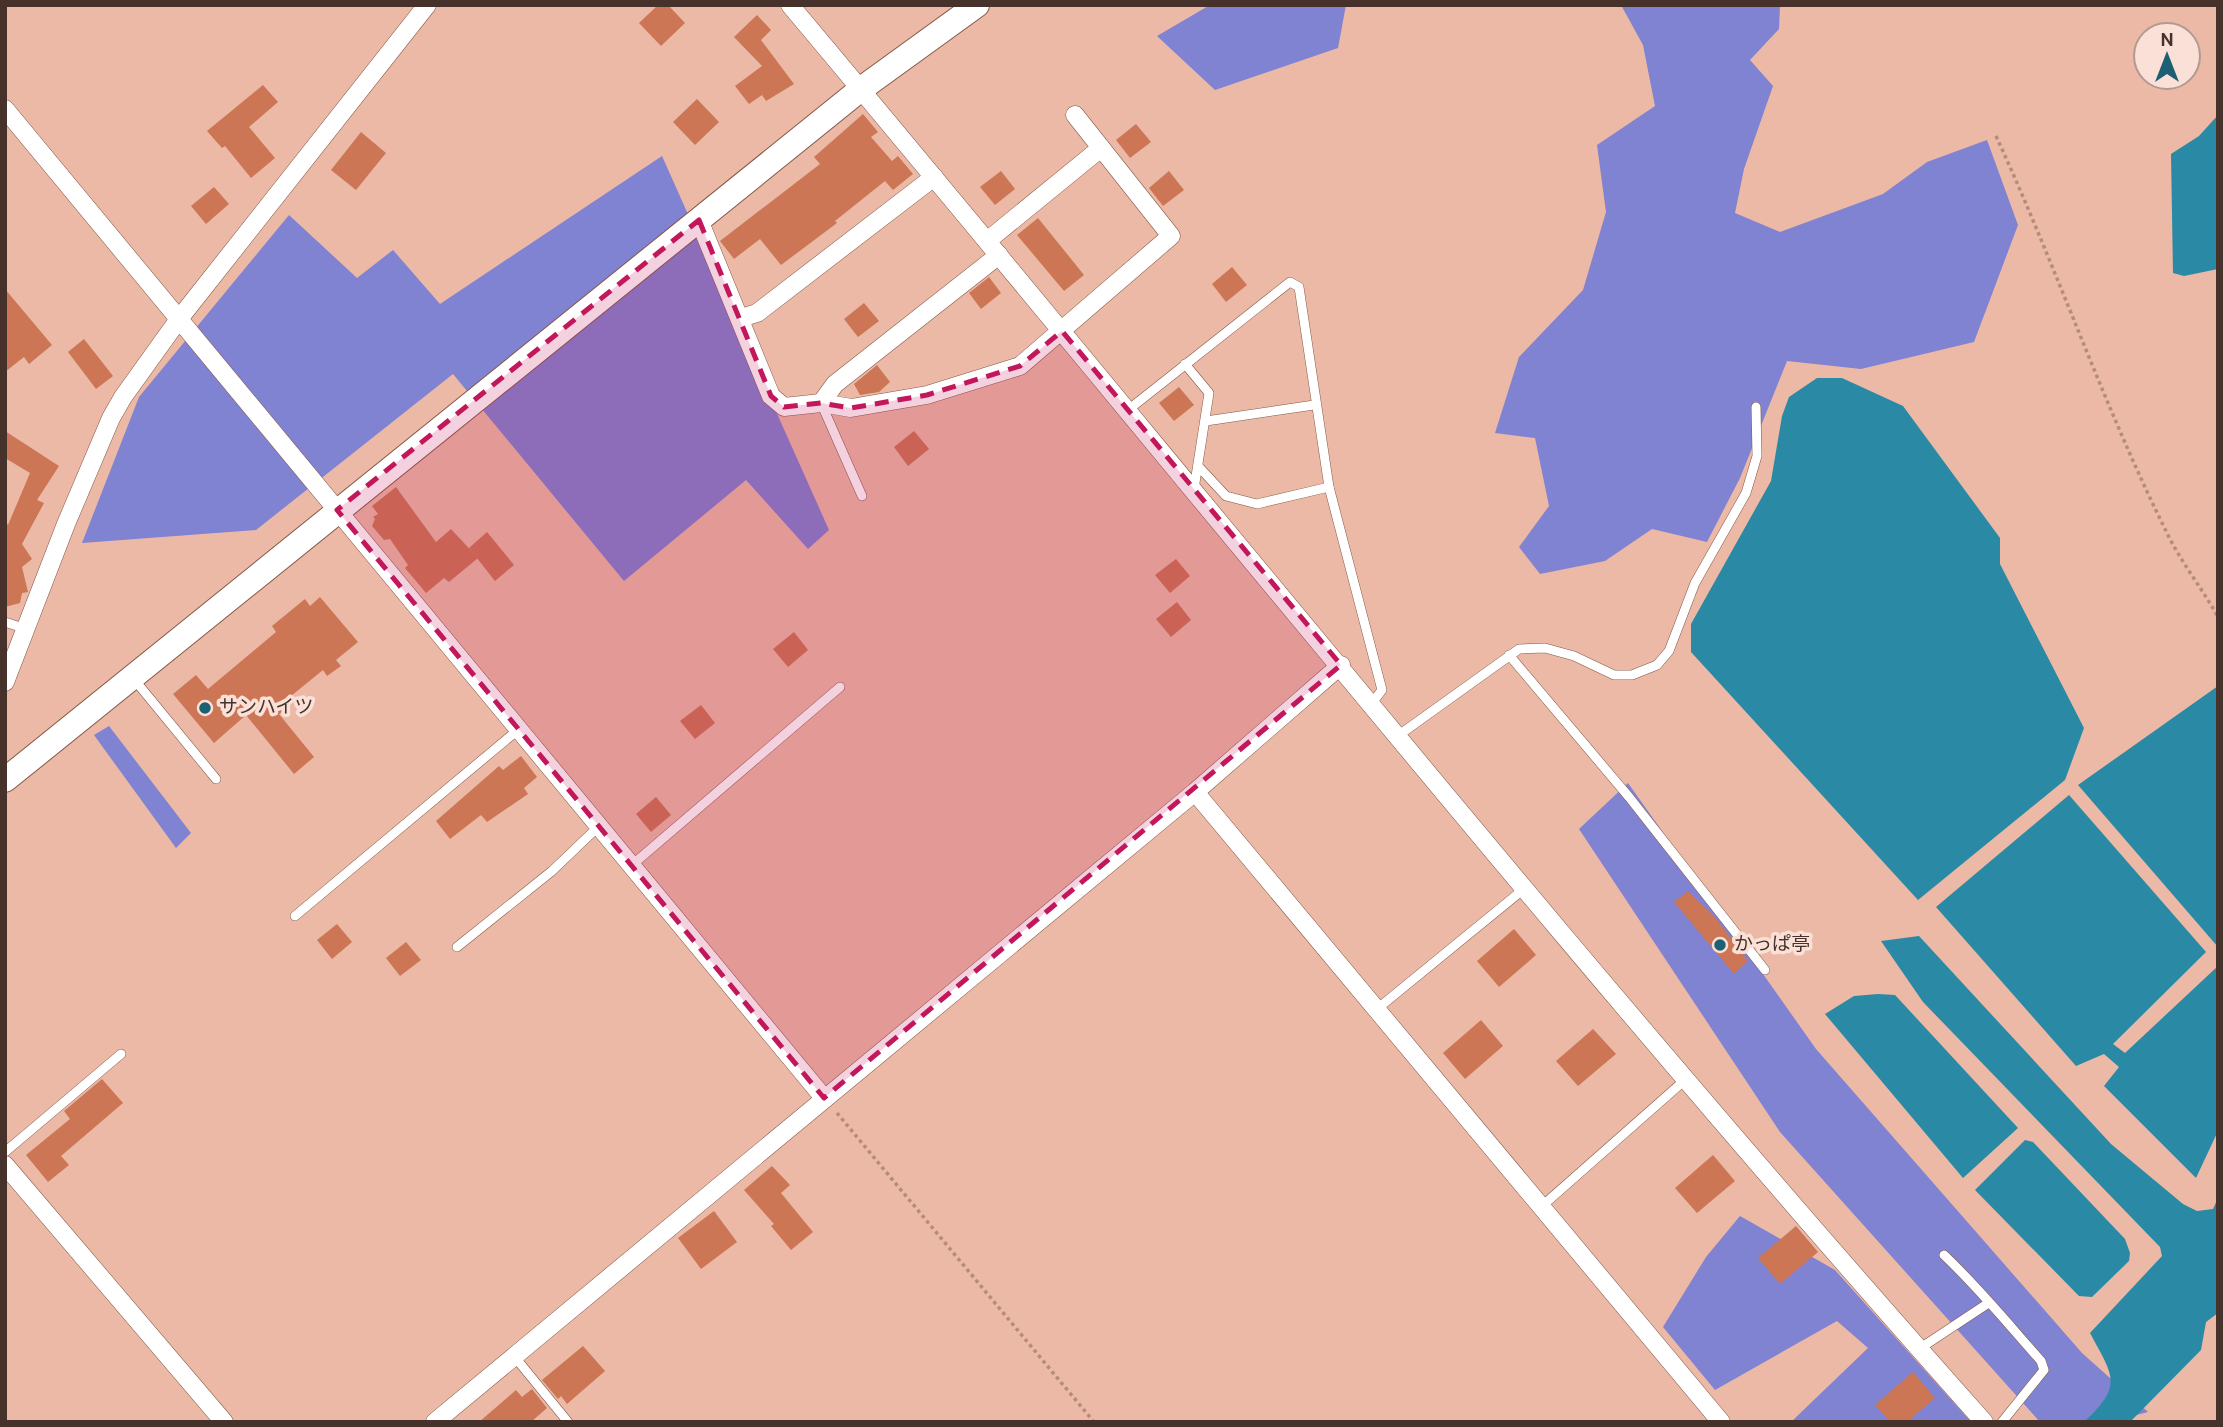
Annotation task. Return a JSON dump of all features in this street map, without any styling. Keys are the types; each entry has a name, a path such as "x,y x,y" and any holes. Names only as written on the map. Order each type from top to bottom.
{"street":[{"path":"5,682 111,418 179,318 427,5"},
{"path":"790,5 1816,1234 1984,1422"},
{"path":"5,780 861,89 977,5"},
{"path":"5,109 824,1098"},
{"path":"699,220 771,396 784,407 821,403 851,408 927,395 1020,366 1171,236 1075,115"},
{"path":"821,403 835,384 993,248 1101,148"},
{"path":"741,318 757,313 934,177"},
{"path":"435,1422 1195,792 1341,666"},
{"path":"1195,792 1721,1422"},
{"path":"5,1165 224,1422"}],"lane":[{"path":"1128,410 1290,282 1299,287 1314,405 1329,487 1382,690 1372,704"},
{"path":"1185,364 1209,393 1194,489"},
{"path":"821,403 862,496"},
{"path":"1206,421 1314,405"},
{"path":"1399,736 1519,649 1545,648 1574,656 1614,675 1632,675 1657,665 1669,651 1695,583 1746,493 1757,456 1756,407"},
{"path":"1198,466 1226,496 1257,504 1329,487"},
{"path":"5,622 26,629"},
{"path":"1509,655 1629,797 1765,970"},
{"path":"132,677 216,779"},
{"path":"632,865 840,687"},
{"path":"295,916 519,729"},
{"path":"457,947 552,871 600,826"},
{"path":"1377,1009 1525,888"},
{"path":"5,1152 121,1054"},
{"path":"1542,1206 1686,1079"},
{"path":"1944,1255 1976,1286 1987,1304 2041,1361 2044,1370 2002,1422"},
{"path":"1919,1349 1987,1304"},
{"path":"514,1356 568,1422"}],"path":[{"path":"1996,136 2042,235 2135,466 2167,534 2218,617"},
{"path":"824,1098 1094,1422"}],"highlighted area":[{"path":"699,220 771,396 784,407 821,403 851,408 927,395 1020,366 1062,331 1341,665 824,1098 337,510"}],"shaded area":[{"path":"1210,5 1346,5 1338,48 1215,90 1157,36"},
{"path":"1621,5 1780,5 1779,29 1750,60 1773,86 1744,169 1735,213 1780,232 1883,194 1927,162 1987,140 2018,225 1974,342 1861,369 1787,361 1740,478 1707,542 1652,529 1605,561 1540,574 1519,547 1549,506 1535,438 1495,433 1519,357 1583,290 1606,212 1597,145 1655,106 1643,45"},
{"path":"2218,115 2218,269 2184,276 2173,273 2171,154 2199,136"},
{"path":"662,156 829,530 808,549 746,480 624,581 453,374 256,530 82,543 139,397 289,215 357,278 393,250 440,304"},
{"path":"1817,378 1842,378 1903,406 2000,538 2000,564 2084,728 2065,780 1918,900 1691,652 1691,624 1771,481 1782,416 1789,397"},
{"path":"2218,686 2218,947 2078,785"},
{"path":"109,726 191,833 176,848 94,735"},
{"path":"1628,783 1816,1049 2082,1353 2148,1412 2110,1422 2040,1422 1780,1132 1579,829"},
{"path":"2069,795 2206,952 2113,1044 2125,1053 2218,966 2218,1131 2196,1178 2104,1086 2119,1067 2104,1054 2076,1066 1936,907"},
{"path":"1919,936 2111,1144 2183,1204 2197,1211 2213,1209 2218,1198 2218,1313 2206,1322 2201,1350 2130,1422 2084,1422 2105,1399 2111,1380 2109,1370 2090,1333 2162,1256 2160,1247 1923,1002 1881,941"},
{"path":"1895,995 2018,1128 1963,1178 1825,1014 1854,996"},
{"path":"2025,1140 2033,1142 2125,1239 2130,1253 2129,1261 2092,1297 2079,1296 1975,1190"},
{"path":"1740,1216 1835,1270 1971,1422 1791,1422 1868,1348 1837,1321 1715,1390 1663,1327 1706,1257"}],"building":[{"path":"658,5 668,5 685,23 661,46 639,23"},
{"path":"757,15 771,30 761,40 794,84 766,101 762,95 749,104 735,86 762,66 734,37"},
{"path":"263,85 278,102 249,127 275,158 251,178 225,146 222,148 207,131"},
{"path":"697,99 719,122 695,145 673,122"},
{"path":"863,114 878,132 871,137 892,161 898,156 913,174 893,190 885,181 835,221 837,223 781,265 760,239 734,259 720,241 820,164 814,157"},
{"path":"1136,124 1151,142 1130,158 1116,140"},
{"path":"361,132 386,153 356,190 331,170"},
{"path":"1001,171 1015,189 995,205 980,187"},
{"path":"1169,171 1184,190 1163,206 1149,188"},
{"path":"214,187 229,204 206,224 191,206"},
{"path":"1038,218 1084,275 1064,291 1017,235"},
{"path":"1232,267 1247,285 1226,302 1212,284"},
{"path":"989,277 1001,293 981,309 969,293"},
{"path":"5,289 52,345 29,364 24,357 5,372"},
{"path":"864,303 879,321 858,337 844,319"},
{"path":"84,339 113,376 96,389 68,352"},
{"path":"877,365 890,382 879,392 860,395 854,384"},
{"path":"1179,387 1194,405 1174,421 1159,403"},
{"path":"5,431 59,466 37,500 44,503 22,544 32,559 22,567 28,592 22,593 20,603 5,607 5,521 8,525 30,473 5,458"},
{"path":"914,431 929,449 908,466 894,447"},
{"path":"396,487 436,542 451,529 478,558 449,582 444,578 426,593 405,568 408,565 390,539 384,540 372,526 375,519 373,517 378,514 372,506"},
{"path":"487,532 514,565 495,581 469,548"},
{"path":"1176,559 1190,576 1170,593 1155,575"},
{"path":"320,597 358,642 336,660 341,666 327,676 323,670 291,696 296,701 279,714 314,757 294,774 246,715 214,743 173,694 196,675 208,689 276,632 272,626 305,599 310,606"},
{"path":"1177,602 1191,620 1171,637 1156,619"},
{"path":"794,632 808,650 788,667 773,649"},
{"path":"701,705 715,723 695,739 680,721"},
{"path":"521,756 537,777 524,788 528,794 487,822 481,815 450,839 436,821 499,766 503,770"},
{"path":"656,797 671,815 651,832 636,814"},
{"path":"1688,891 1714,916 1748,961 1734,974 1674,902"},
{"path":"337,924 352,942 332,959 317,940"},
{"path":"1514,929 1536,955 1499,987 1477,961"},
{"path":"406,942 421,960 400,976 386,958"},
{"path":"1481,1020 1503,1046 1465,1079 1443,1053"},
{"path":"1593,1029 1616,1054 1578,1086 1556,1061"},
{"path":"102,1079 123,1103 61,1156 69,1165 48,1182 26,1155 70,1119 64,1111"},
{"path":"1713,1155 1735,1181 1697,1213 1675,1188"},
{"path":"772,1166 790,1185 781,1193 813,1232 791,1250 771,1226 774,1224 744,1190"},
{"path":"714,1211 737,1242 701,1269 678,1238"},
{"path":"1796,1226 1818,1252 1780,1284 1758,1258"},
{"path":"583,1346 605,1371 567,1404 561,1396 558,1399 542,1380"},
{"path":"1913,1372 1935,1398 1907,1422 1890,1422 1875,1405"},
{"path":"532,1389 547,1408 531,1422 479,1422 516,1390 522,1397"}],"place":[{"name":"サンハイツ","path":"205,708"},
{"name":"かっぱ亭","path":"1720,945"}]}
